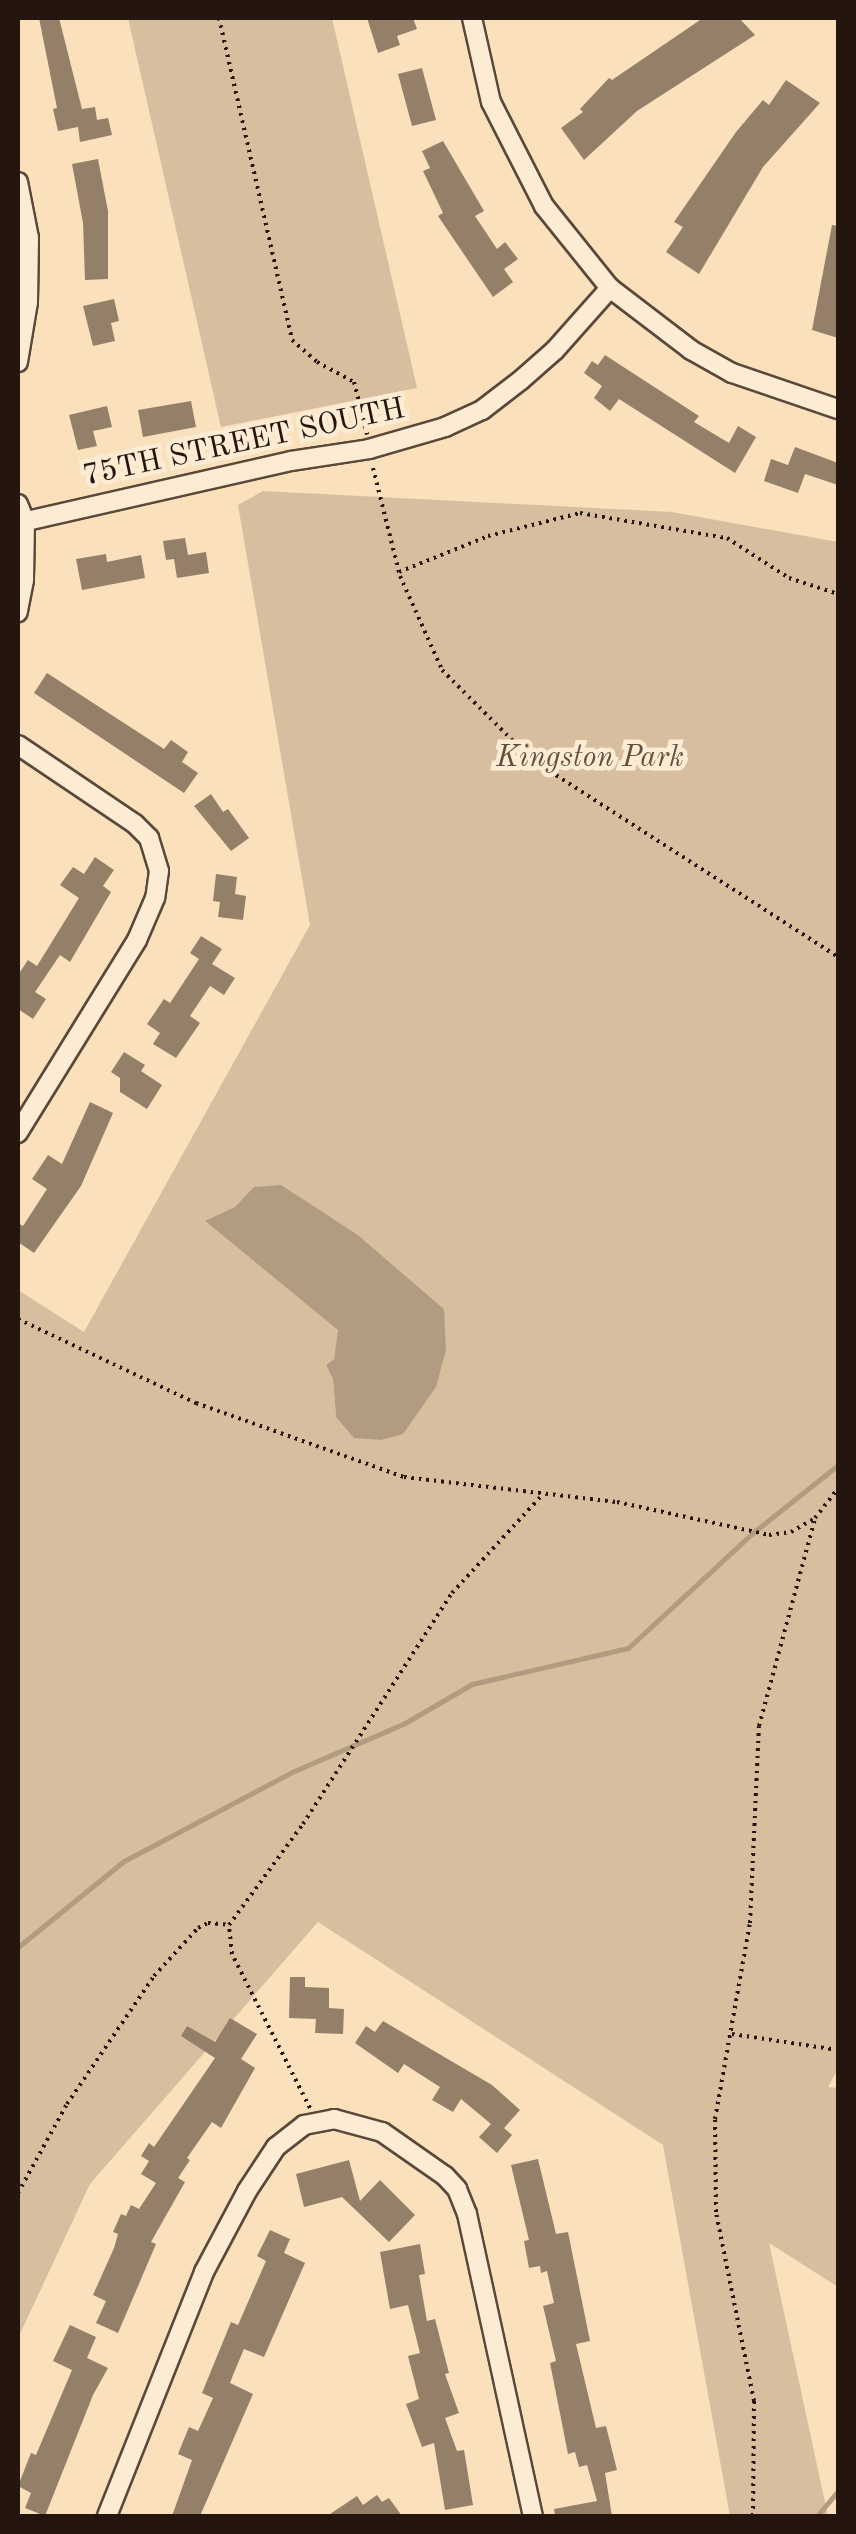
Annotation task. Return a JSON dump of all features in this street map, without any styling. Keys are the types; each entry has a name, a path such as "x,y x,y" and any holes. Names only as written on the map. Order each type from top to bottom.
{"street":[{"path":"472,18 492,102 544,206 610,288 691,350 732,373 838,409"},
{"path":"18,182 29,238 28,302 18,362"},
{"name":"75TH STREET SOUTH","path":"20,516 290,461 369,449 445,427 482,410 554,350 610,288"},
{"path":"18,612 24,580 20,516"},
{"path":"18,745 135,824 149,838 159,872 155,898 137,940 18,1132"},
{"path":"108,2516 204,2272 276,2147 316,2121 360,2123 392,2139 446,2176 467,2214 533,2516"}],"path":[{"path":"219,18 292,340 317,362 354,382 399,572 442,670 531,760 838,957"},
{"path":"399,572 488,536 580,513 727,538 789,578 838,594"},
{"path":"18,1319 196,1403 366,1467 404,1477 616,1502 770,1535 791,1532 816,1518"},
{"path":"753,2516 754,2402 716,2212 715,2119 750,1923 759,1726 816,1518 838,1489"},
{"path":"316,2121 232,1954 229,1926 303,1824 452,1593 544,1493"},
{"path":"18,2194 67,2104 180,1944 208,1923 229,1926"},
{"path":"732,2034 838,2050"}],"green space":[{"path":"128,18 332,18 417,388 221,427"},
{"name":"Kingston Park","path":"263,491 672,512 838,542 838,2069 828,2087 838,2088 838,2287 769,2243 828,2516 730,2516 663,2145 318,1922 90,2184 18,2338 18,1290 84,1332 310,925 238,505","holes":["281,1186 358,1235 444,1309 336,1417 333,1379 326,1365 334,1359 339,1330 206,1222"]}],"shaded area":[{"path":"281,1185 358,1235 444,1309 446,1350 436,1387 403,1434 381,1440 354,1438 336,1417 333,1379 326,1365 334,1359 338,1330 205,1221 235,1207 254,1187"}],"building":[{"path":"39,18 59,18 82,109 95,107 97,120 108,118 112,135 80,142 78,127 58,131"},
{"path":"367,18 413,18 417,29 397,36 400,45 378,53"},
{"path":"703,18 739,18 755,35 637,111 584,160 561,128 583,112 580,109 609,78 612,80"},
{"path":"422,68 436,120 412,126 398,74"},
{"path":"786,80 820,103 763,167 699,274 666,252 683,227 674,222 736,132 763,100 769,105"},
{"path":"443,141 484,211 475,216 497,249 505,242 518,259 504,269 513,282 493,297 438,216 443,213 423,171 430,168 422,151"},
{"path":"98,159 108,211 108,279 85,280 83,223 72,164"},
{"path":"832,225 838,226 838,338 812,330"},
{"path":"114,299 119,321 111,323 115,341 93,346 83,306"},
{"path":"605,355 699,416 694,422 729,443 738,426 756,437 735,473 619,399 610,411 594,398 602,386 584,373 592,361 598,365"},
{"path":"191,401 196,427 143,437 138,410"},
{"path":"107,406 112,427 93,431 97,446 78,450 69,415"},
{"path":"795,447 838,463 838,485 805,474 798,493 764,481 771,459 788,465"},
{"path":"185,538 188,555 206,552 209,573 177,578 174,559 166,560 163,541"},
{"path":"106,554 107,562 141,555 145,578 82,590 76,559"},
{"path":"47,673 164,749 171,740 188,752 182,762 198,773 184,793 34,693"},
{"path":"211,794 223,812 228,809 249,838 231,851 194,806"},
{"path":"95,857 114,870 103,886 111,892 70,962 60,955 35,992 46,999 33,1019 18,1009 18,975 28,960 37,966 79,898 60,885 73,867 84,874"},
{"path":"216,874 237,877 235,894 246,896 243,920 218,917 220,902 213,901"},
{"path":"201,936 222,949 212,964 235,978 224,995 210,986 190,1016 200,1023 176,1058 153,1044 160,1033 147,1024 164,999 170,1003 199,959 190,953"},
{"path":"124,1052 145,1065 141,1071 162,1085 147,1109 120,1092 120,1078 111,1072"},
{"path":"90,1102 113,1113 81,1186 34,1253 18,1242 18,1223 23,1226 47,1189 32,1179 48,1155 62,1164"},
{"path":"290,1977 305,1977 305,1987 329,1988 329,2008 344,2009 343,2034 315,2033 316,2019 289,2018"},
{"path":"230,2018 257,2034 241,2059 255,2068 221,2128 212,2122 187,2158 190,2160 178,2178 185,2182 151,2242 156,2244 118,2333 96,2323 106,2301 93,2295 114,2248 118,2234 113,2232 121,2214 126,2216 131,2205 139,2209 156,2183 141,2174 149,2161 141,2156 149,2143 154,2147 215,2058 181,2036 187,2026 215,2042"},
{"path":"383,2021 492,2085 520,2110 504,2128 512,2135 497,2153 479,2137 491,2124 461,2099 453,2112 432,2100 440,2087 404,2064 398,2073 355,2043 366,2026 375,2032"},
{"path":"538,2159 556,2234 568,2232 590,2341 576,2344 596,2428 606,2426 617,2470 605,2473 612,2516 555,2516 554,2509 597,2501 587,2465 579,2467 575,2452 568,2454 550,2363 556,2361 543,2306 554,2303 547,2271 541,2273 540,2266 529,2268 524,2241 529,2240 511,2165"},
{"path":"349,2160 360,2201 380,2180 415,2215 389,2242 342,2197 304,2207 296,2174"},
{"path":"270,2230 290,2239 284,2253 305,2263 264,2357 244,2349 233,2375 230,2383 253,2394 200,2516 172,2516 192,2460 178,2454 189,2427 198,2431 213,2398 202,2393 231,2322 238,2325 266,2261 257,2256"},
{"path":"420,2244 425,2274 419,2275 427,2321 435,2319 449,2373 445,2374 459,2413 445,2418 457,2451 464,2450 473,2505 445,2510 434,2443 422,2447 406,2404 419,2399 408,2356 420,2353 408,2305 390,2309 380,2252"},
{"path":"70,2325 96,2337 87,2358 108,2368 93,2395 45,2516 25,2508 31,2493 18,2486 31,2453 36,2455 72,2370 53,2361"},
{"path":"377,2495 382,2502 389,2498 402,2516 327,2516 357,2496 363,2505"}],"waterway":[{"path":"18,1947 124,1861 292,1772 405,1723 472,1684 628,1648 755,1531 838,1465"},
{"path":"817,2516 838,2491"}]}
